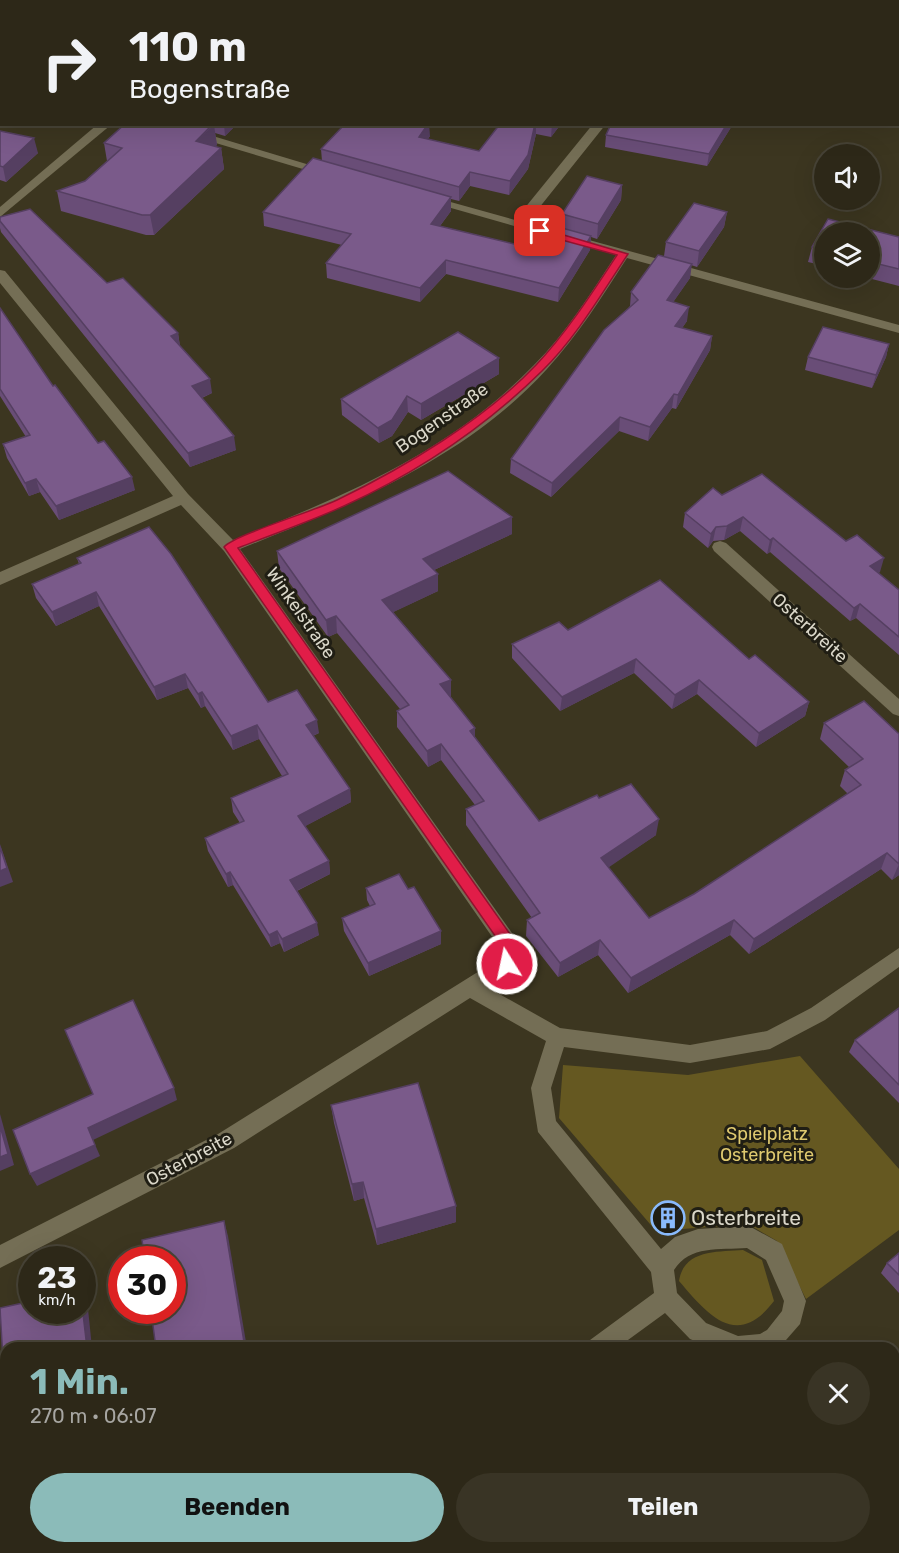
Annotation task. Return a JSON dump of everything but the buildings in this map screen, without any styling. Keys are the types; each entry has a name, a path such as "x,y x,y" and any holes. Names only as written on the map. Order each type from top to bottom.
{"street":[{"path":"0,213 104,126"},
{"path":"165,126 338,175"},
{"path":"519,225 598,126"},
{"path":"417,197 899,329"},
{"name":"Bogenstraße","path":"230,547 340,504 426,458 493,408 540,368 586,310 623,254"},
{"name":"Winkelstraße","path":"0,274 183,498 230,547 505,939 507,964 471,988"},
{"path":"0,579 183,498"},
{"name":"Osterbreite","path":"720,547 899,709"},
{"path":"471,988 557,1037 690,1054 770,1040 818,1014 899,956"},
{"name":"Osterbreite","path":"0,1257 226,1141 471,988"},
{"path":"557,1037 541,1088 546,1125 662,1268 666,1298 699,1331 724,1342"},
{"path":"662,1268 672,1253 682,1245 698,1239 749,1237 774,1252 795,1301 792,1316 775,1338 768,1342"},
{"path":"606,1342 666,1298"}],"green space":[{"name":"Spielplatz Osterbreite","path":"800,1056 899,1169 899,1230 806,1299 777,1241 748,1224 656,1231 559,1118 563,1065 688,1075"},
{"path":"743,1250 762,1260 774,1301 760,1316 748,1323 735,1325 712,1315 679,1281 682,1271 695,1258 713,1252"}],"place":[{"name":"Osterbreite","path":"668,1218"}],"route":[{"path":"507,964 505,939 230,547 340,504 426,458 493,408 540,368 586,310 623,254 540,231"}]}
